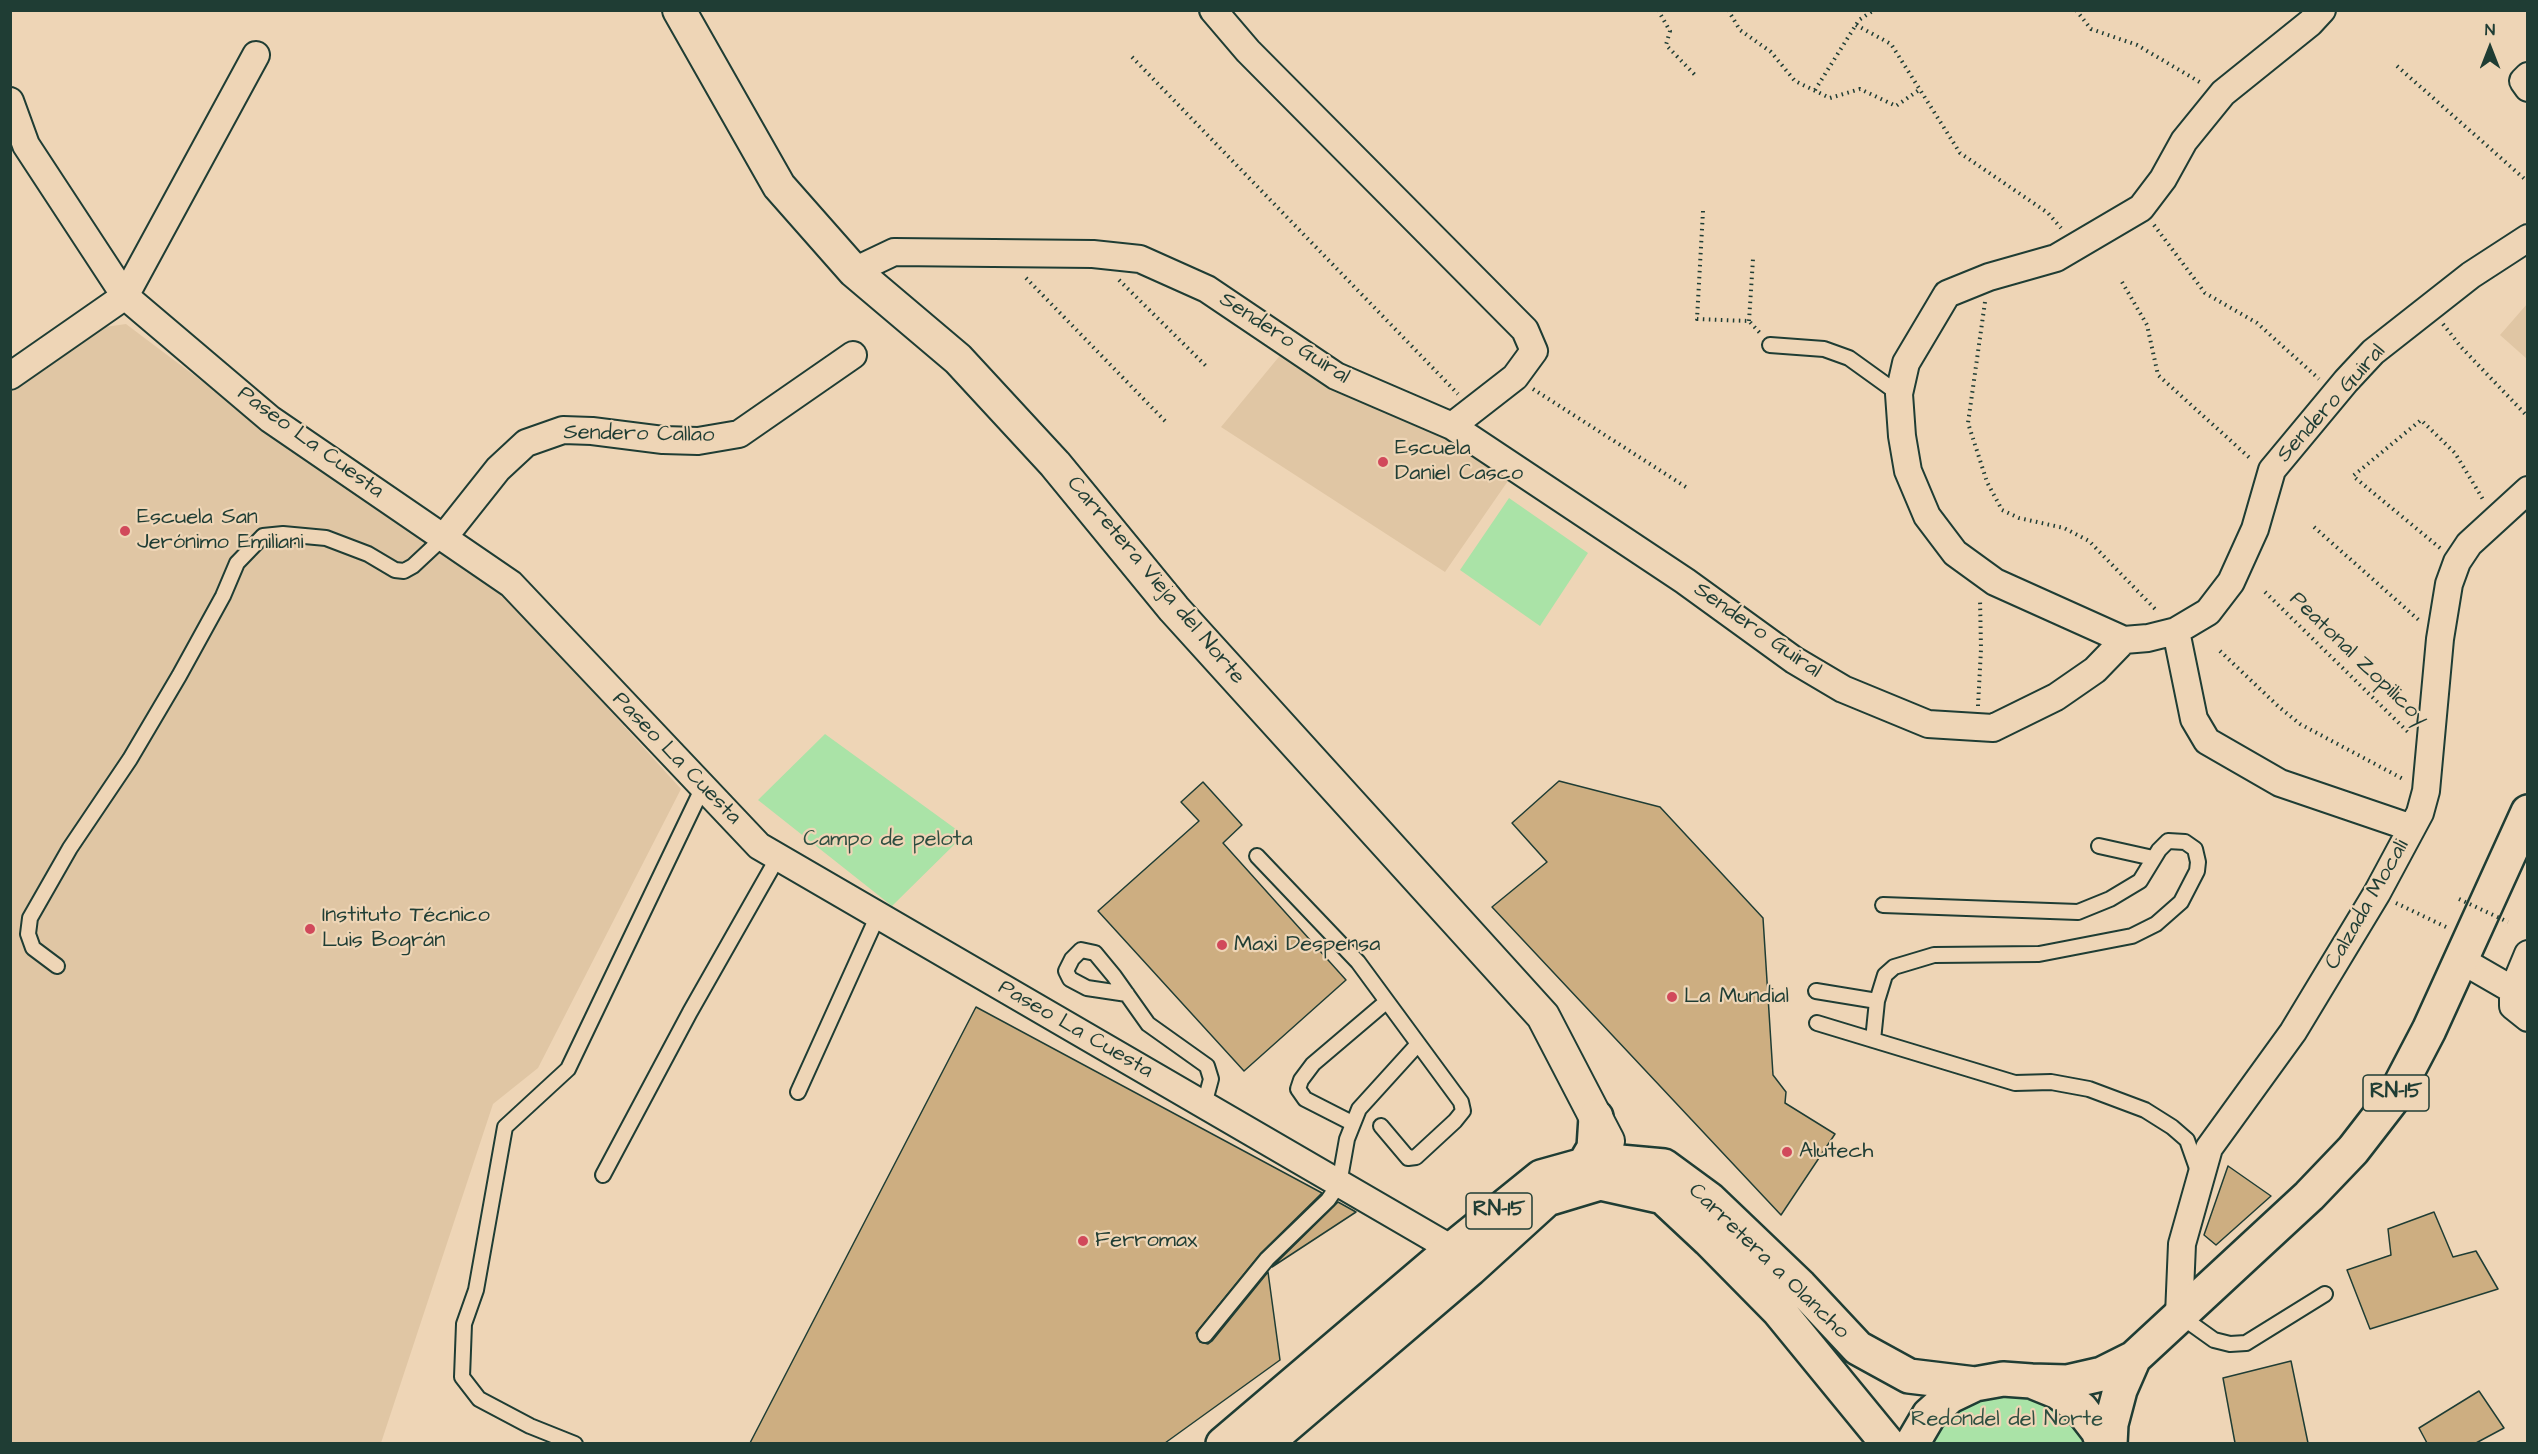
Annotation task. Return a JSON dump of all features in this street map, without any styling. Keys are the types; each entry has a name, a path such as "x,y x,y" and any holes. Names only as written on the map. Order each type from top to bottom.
{"main road":[{"name":"RN-15","path":"1912,1443 1929,1414 1950,1396 1975,1384 2002,1379 2067,1382 2102,1374 2134,1358 2309,1196 2353,1150 2394,1096 2429,1030 2528,812"},
{"path":"1584,1165 1594,1148 1596,1117"},
{"name":"Carretera a Olancho","path":"1270,1442 1463,1257 1541,1177 1584,1165 1620,1162 1664,1166 1709,1199 1800,1286 1858,1348 1909,1376 1975,1384"},
{"name":"Carretera a Olancho","path":"1223,1443 1463,1257 1547,1199 1600,1183 1663,1197 1779,1311 1888,1443"},
{"name":"RN-15","path":"2110,1443 2111,1424 2120,1390 2134,1358"},
{"name":"RN-15","path":"2031,1381 2058,1392 2081,1409 2098,1431 2103,1443"}],"street":[{"name":"Carretera Vieja del Norte","path":"679,10 779,186 854,271 958,359 1055,464 1174,609 1543,1016 1620,1162"},
{"path":"1213,10 1248,51 1525,330 1534,351 1515,378 1452,426"},
{"path":"2124,640 1995,582 1955,554 1927,516 1908,471 1902,436 1899,394 1906,363 1947,294 1989,277 2056,258 2141,208 2163,179 2184,141 2223,93 2310,23 2322,10"},
{"path":"10,376 125,296 256,55"},
{"path":"2528,76 2523,81 2528,88"},
{"name":"Paseo La Cuesta","path":"10,101 26,146 125,296 270,419 511,584 759,846 1463,1257"},
{"name":"Sendero Guiral","path":"854,271 894,252 1093,254 1140,259 1207,289 1336,376 1452,426 1677,576 1794,660 1835,684 1928,724 1993,728 2056,697 2095,670 2124,640 2148,638 2176,631 2208,612 2232,582 2255,529 2272,470 2336,393 2373,352 2471,275 2528,238"},
{"name":"Sendero Callao","path":"444,537 498,469 526,443 563,430 592,431 663,440 698,441 739,434 853,355"},
{"name":"Calzada Mocali","path":"2179,1315 2182,1244 2209,1148 2293,1032 2377,893 2412,828 2426,791 2440,639 2449,584 2457,562 2469,544 2528,490"},
{"path":"2176,631 2194,719 2207,741 2280,783 2412,828"},
{"path":"2466,950 2513,990"},
{"path":"2528,954 2513,990 2513,1006 2528,1018"}],"lane":[{"path":"1770,345 1824,349 1849,358 1899,394"},
{"path":"57,966 33,948 28,934 30,918 70,848 130,759 179,676 223,596 237,563 263,536 283,534 326,538 368,554 395,570 404,571 413,566 444,537"},
{"path":"575,1443 530,1426 479,1399 462,1377 464,1324 476,1290 506,1127 568,1069 703,787"},
{"path":"1874,1040 1877,1001 1885,975 1894,967 1920,957 1934,955 2039,954 2132,936 2156,924 2181,902 2197,871 2198,862 2194,849 2185,842 2168,841 2153,858 2140,881 2110,899 2078,912 1883,905"},
{"path":"2098,846 2153,858"},
{"path":"1257,856 1358,962 1461,1102 1463,1111 1416,1157 1408,1158 1381,1126"},
{"path":"603,1175 690,1012 778,857"},
{"path":"798,1092 878,915"},
{"path":"1816,991 1877,1001"},
{"path":"1126,994 1148,1024 1206,1066 1211,1079 1204,1105"},
{"path":"1352,1123 1305,1099 1298,1089 1301,1080 1313,1065 1386,1002"},
{"path":"1817,1023 2015,1083 2051,1082 2089,1089 2145,1110 2172,1127 2187,1140 2200,1179"},
{"path":"1205,1335 1267,1259 1328,1200 1339,1184 1352,1123 1359,1108 1418,1044"},
{"path":"2179,1315 2214,1340 2230,1344 2246,1343 2325,1294"}],"path":[{"path":"1658,10 1670,31 1666,45 1696,76"},
{"path":"1728,10 1740,30 1772,52 1795,81 1830,98 1860,89 1896,106 1919,90"},
{"path":"1815,90 1858,20 1874,10"},
{"path":"2076,10 2091,29 2137,45 2190,78 2223,93"},
{"path":"1856,25 1891,44 1959,153 2048,213 2078,246"},
{"path":"1131,57 1473,409"},
{"path":"2397,66 2528,182"},
{"path":"2141,208 2205,293 2257,323 2336,393"},
{"path":"1703,211 1697,319 1749,321"},
{"path":"1002,253 1165,421"},
{"path":"1093,254 1207,367"},
{"path":"1753,260 1749,321 1770,345"},
{"path":"1989,277 1968,423 1987,482 2002,510 2019,518 2064,528 2089,541 2176,631"},
{"path":"2122,282 2147,325 2158,375 2270,477"},
{"path":"2431,308 2461,347 2528,417"},
{"path":"1515,378 1689,489"},
{"path":"2457,562 2353,476 2421,420 2455,453 2495,518"},
{"path":"2314,527 2440,639"},
{"path":"1977,728 1981,649 1979,571"},
{"name":"Peatonal Zopilicoy","path":"2265,592 2428,752"},
{"path":"2220,651 2300,724 2426,791"},
{"path":"2377,893 2466,950"},
{"path":"2459,900 2508,922"}],"shaded area":[{"path":"2527,304 2527,359 2500,335"},
{"name":"Instituto Técnico Luis Bográn","path":"126,324 288,446 506,596 681,789 538,1068 493,1104 381,1443 11,1443 10,390 98,328"},
{"name":"Escuela Daniel Casco","path":"1287,347 1456,435 1510,478 1445,572 1221,427"}],"green space":[{"path":"1509,498 1588,553 1540,626 1460,570"},
{"name":"Campo de pelota","path":"825,734 964,835 892,906 758,800"},
{"name":"Redondel del Norte","path":"1996,1396 2025,1397 2052,1407 2073,1426 2083,1443 1931,1444 1945,1422 1968,1405"}],"building":[{"name":"La Mundial","path":"1559,781 1660,807 1763,918 1773,1075 1786,1092 1785,1103 1835,1134 1781,1215 1492,907 1547,862 1512,823"},
{"name":"Maxi Despensa","path":"1203,782 1242,825 1223,843 1346,980 1244,1071 1098,911 1199,821 1181,802"},
{"name":"Ferromax","path":"976,1007 1322,1193 1261,1253 1196,1333 1200,1342 1208,1344 1212,1341 1268,1272 1280,1360 1165,1443 750,1443"},
{"path":"2228,1166 2271,1196 2216,1245 2204,1235"},
{"path":"1338,1202 1356,1212 1272,1267 1334,1206"},
{"path":"2434,1212 2453,1257 2476,1251 2498,1289 2370,1329 2347,1270 2391,1255 2388,1229"},
{"path":"2291,1361 2308,1443 2235,1443 2223,1378"},
{"path":"2479,1391 2504,1428 2476,1443 2427,1443 2419,1428"}],"place":[{"name":"Escuela Daniel Casco","path":"1383,462"},
{"name":"Escuela San Jerónimo Emiliani","path":"125,531"},
{"name":"Instituto Técnico Luis Bográn","path":"310,929"},
{"name":"Maxi Despensa","path":"1222,945"},
{"name":"La Mundial","path":"1672,997"},
{"name":"Alutech","path":"1787,1152"},
{"name":"Ferromax","path":"1083,1241"}]}
